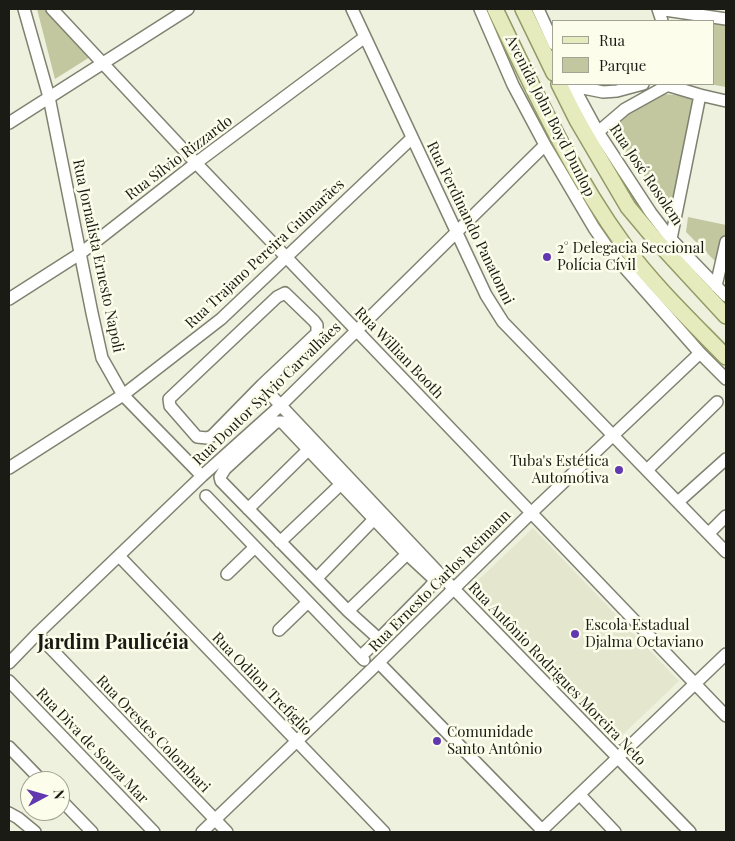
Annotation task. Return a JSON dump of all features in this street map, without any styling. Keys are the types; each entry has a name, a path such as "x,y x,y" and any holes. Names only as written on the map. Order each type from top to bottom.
{"main road":[{"name":"Avenida John Boyd Dunlop","path":"495,9 570,162 598,208 625,246 651,277 726,356"},
{"name":"Avenida John Boyd Dunlop","path":"522,9 552,69"},
{"name":"Avenida John Boyd Dunlop","path":"568,85 577,120 628,207 726,316"}],"street":[{"name":"Rua Jornalista Ernesto Napoli","path":"24,9 50,97 100,350 111,375 123,395 202,476"},
{"name":"Rua Willian Booth","path":"52,9 286,258 726,716"},
{"path":"9,123 101,62 188,9"},
{"name":"Rua Ferdinando Panatonni","path":"352,9 486,295 503,322 726,552"},
{"path":"480,9 513,85 545,145 594,228 610,251 700,353 726,379"},
{"path":"538,9 552,40"},
{"path":"658,9 675,14 721,15"},
{"name":"Rua Sílvio Rizzardo","path":"9,299 80,252 365,37"},
{"name":"Rua José Rosolem","path":"569,85 651,213 671,239 726,296"},
{"path":"572,85 603,92 617,92 640,85"},
{"path":"598,132 625,109 666,85"},
{"path":"671,85 700,95 726,100"},
{"path":"671,239 700,95"},
{"name":"Rua Trajano Pereira Guimarães","path":"9,468 123,395 221,319 412,138"},
{"name":"Rua Doutor Sylvio Carvalhães","path":"9,664 37,634 202,476 280,406 545,145"},
{"path":"716,286 726,242"},
{"path":"286,292 314,321 318,331 265,388 212,436 207,438 197,437 174,411 169,402 169,399 277,297 286,292"},
{"name":"Rua Ernesto Carlos Reimann","path":"202,832 376,666 453,588 700,353"},
{"name":"Rua Antônio Rodrigues Moreira Neto","path":"265,388 378,515 453,588 690,832"},
{"path":"647,470 717,402"},
{"path":"361,656 379,639 434,582 432,576 407,554 378,515 341,484 282,422 278,421 225,469 220,477 220,481 348,611 379,639"},
{"path":"248,509 308,450"},
{"path":"678,502 726,459"},
{"path":"280,542 341,484"},
{"path":"206,496 361,656 376,666 542,831 726,654"},
{"path":"317,578 378,515"},
{"path":"709,533 726,516"},
{"path":"227,574 255,547"},
{"path":"348,611 407,554"},
{"name":"Rua Odilon Trefíglio","path":"119,556 295,742 384,832"},
{"path":"279,630 308,602"},
{"name":"Rua Orestes Colombari","path":"37,634 227,832"},
{"name":"Rua Diva de Souza Mar","path":"9,682 154,832"},
{"path":"9,746 33,771"},
{"path":"580,795 615,832"},
{"path":"70,809 92,832"},
{"path":"12,814 35,832"}],"shaded area":[{"name":"Escola Estadual Djalma Octaviano","path":"533,528 679,681 617,740 471,587"}],"green space":[{"path":"37,9 47,9 90,57 55,79"},
{"path":"715,23 726,25 726,87 715,85"},
{"path":"664,94 695,97 674,213 614,139 622,116 634,108"},
{"path":"688,217 726,225 726,248 722,268 686,232"}],"place":[{"name":"2° Delegacia Seccional Polícia Cívil","path":"547,257"},
{"name":"Tuba's Estética Automotiva","path":"619,470"},
{"name":"Escola Estadual Djalma Octaviano","path":"575,634"},
{"name":"Comunidade Santo Antônio","path":"437,741"}],"district":[{"name":"Jardim Paulicéia","path":"113,643"}]}
